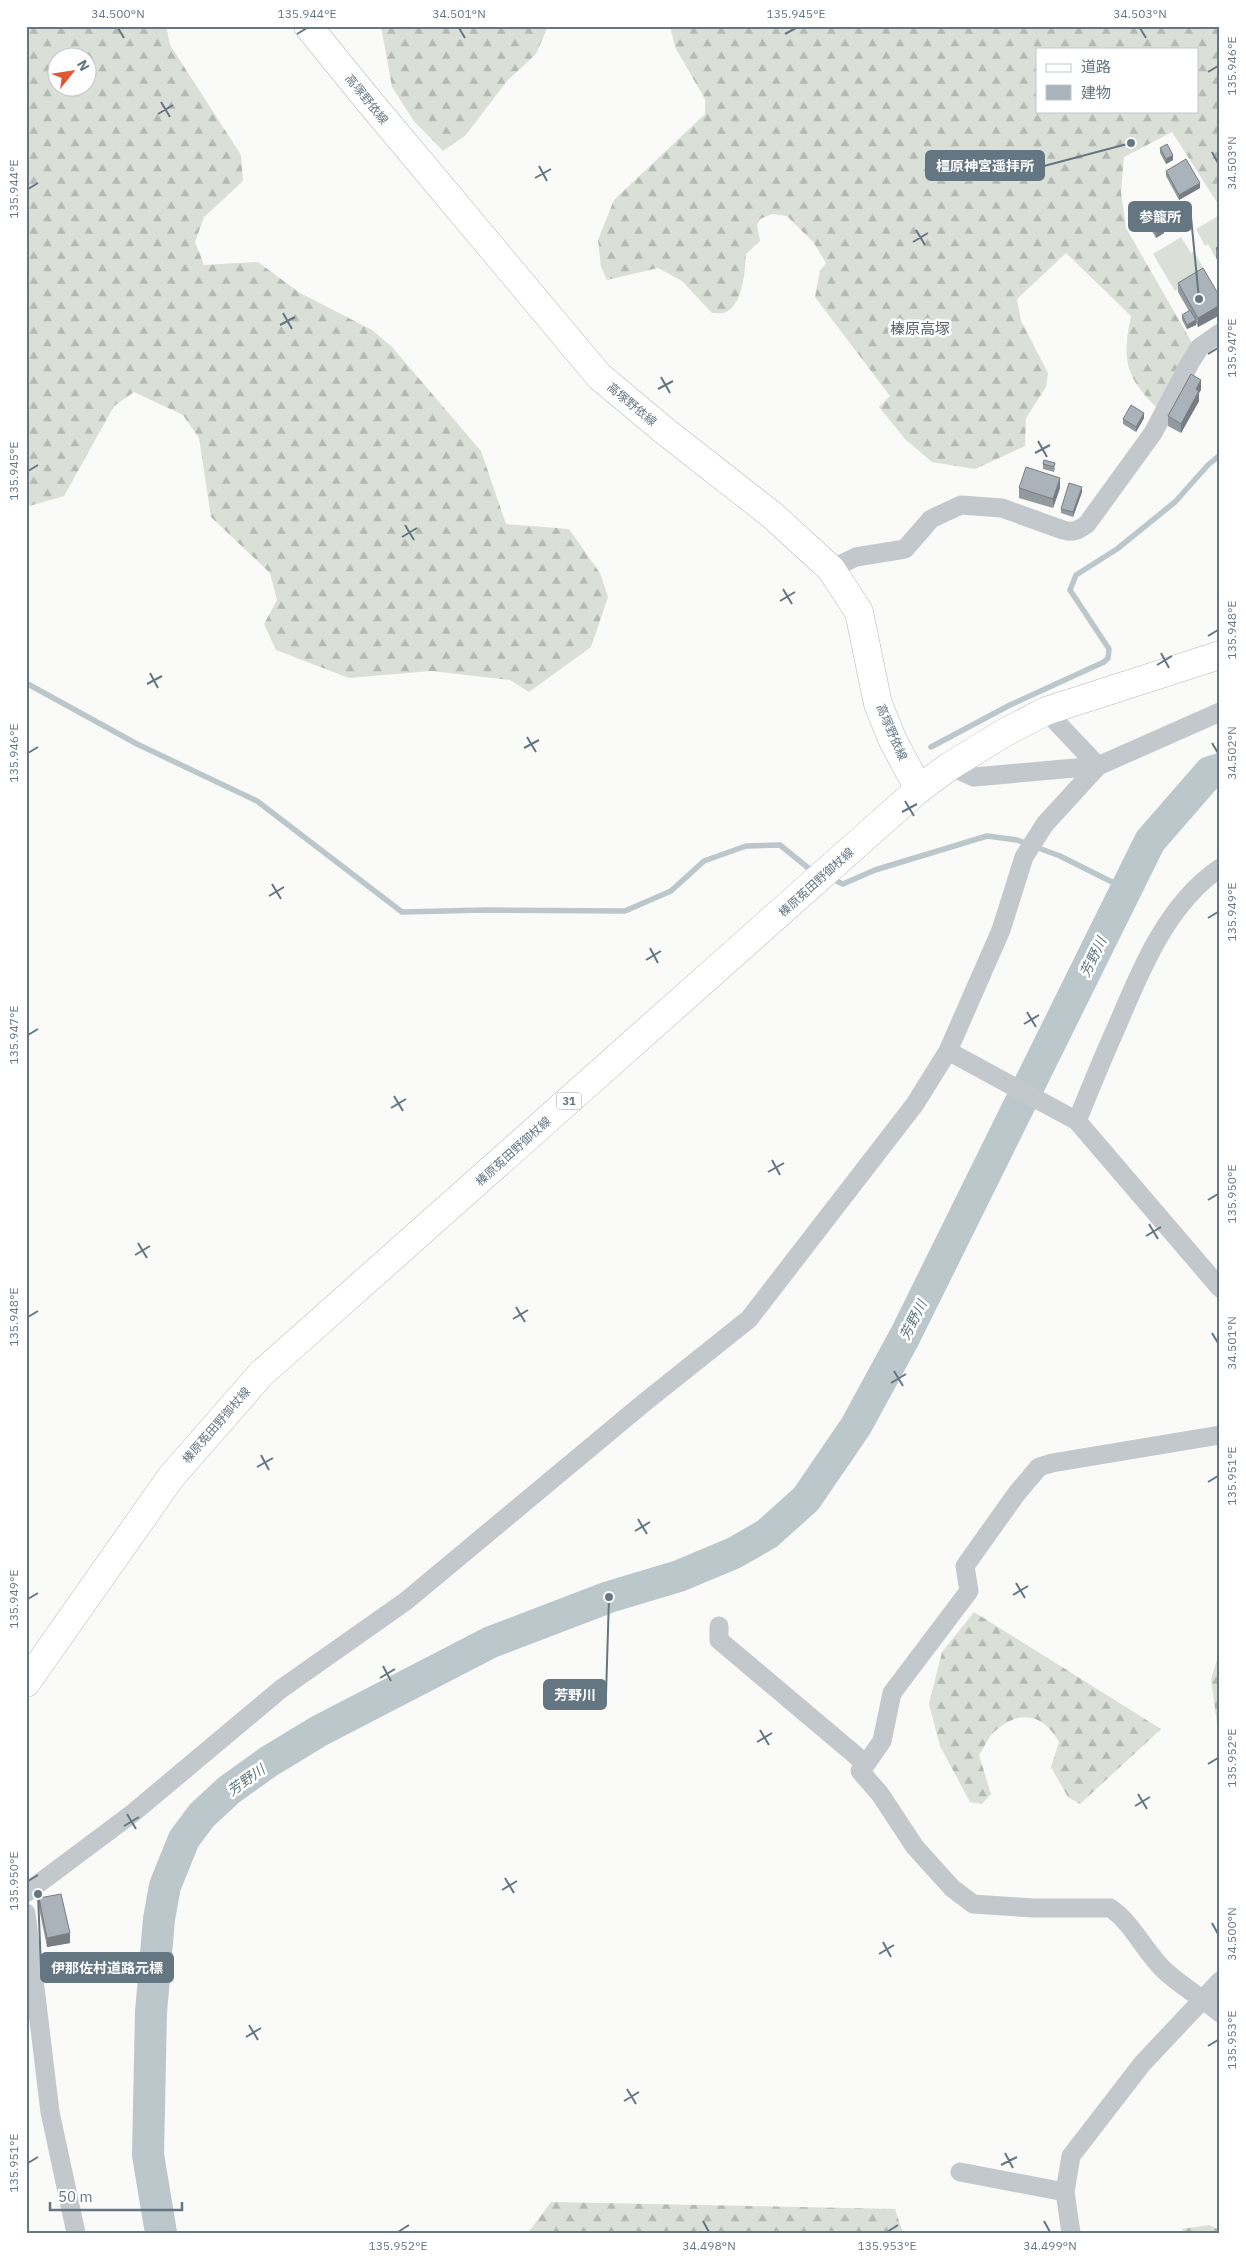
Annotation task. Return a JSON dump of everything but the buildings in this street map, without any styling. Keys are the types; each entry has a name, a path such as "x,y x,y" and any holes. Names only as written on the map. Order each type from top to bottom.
{"main road":[{"name":"高塚野依線","path":"308,26 374,108 599,376 666,432 772,515 831,569 859,612 878,704 893,741 919,789"},
{"name":"榛原菟田野御杖線","path":"26,1683 171,1477 261,1374 919,789 950,766 1046,711 1220,655"}],"street":[{"path":"831,569 876,552 905,549 930,519 961,505 1002,508 1070,532 1079,530 1087,524 1153,433 1200,346 1220,334"},
{"path":"1046,711 1098,766"},
{"path":"950,766 974,777 1098,766 1220,712"},
{"path":"26,1893 132,1814 281,1689 406,1601 645,1402 749,1319 953,1053 1001,930 1024,857 1045,824 1098,766"},
{"path":"1071,1118 1142,967 1180,905 1210,875 1220,868"},
{"path":"953,1053 1071,1118 1220,1288"},
{"path":"719,1626 719,1640 866,1764 882,1740 892,1693 969,1591 965,1566 1017,1493 1039,1467 1052,1462 1220,1435"},
{"path":"860,1771 880,1794 915,1847 952,1888 973,1904 1033,1908 1110,1908 1118,1913 1144,1948 1165,1970 1220,2013"},
{"path":"26,1913 50,2112 76,2233"},
{"path":"1071,2233 1065,2192 1071,2156 1142,2064 1220,1981"},
{"path":"960,2172 1065,2192"}],"green space":[{"path":"26,26 166,26 170,45 241,155 243,181 204,217 195,242 204,265 258,262 300,293 372,330 392,347 481,451 506,524 569,529 600,573 608,597 591,647 529,692 510,680 431,671 349,678 276,650 264,624 277,600 270,573 211,517 199,438 183,415 134,392 114,406 64,496 26,507"},
{"path":"381,26 548,26 536,54 507,81 465,136 443,151 414,121 392,87"},
{"path":"670,26 1220,26 1220,207 1172,132 1124,157 1121,192 1126,228 1195,348 1157,408 1138,386 1129,367 1127,344 1131,316 1066,253 1017,299 1021,321 1048,373 1046,387 1026,418 1025,446 975,469 932,462 905,439 879,407 890,396 815,297 820,271 826,263 814,243 787,216 772,214 760,219 757,225 760,241 746,254 744,278 739,296 730,309 724,313 712,313 682,281 658,268 607,280 601,267 598,240 614,200 705,114 705,99 675,47"},
{"path":"1220,215 1220,254 1215,257 1208,244 1205,246 1196,229"},
{"path":"1181,237 1191,253 1194,251 1206,273 1175,291 1153,254"},
{"path":"974,1612 1161,1729 1080,1804 1068,1797 1051,1767 1059,1742 1053,1732 1038,1720 1021,1717 1012,1720 992,1734 979,1755 991,1794 982,1804 970,1802 940,1746 929,1704 942,1652"},
{"path":"1220,1650 1220,1745 1211,1679"},
{"path":"551,2202 895,2209 903,2233 528,2233"},
{"path":"1209,2225 1220,2230 1220,2233 1184,2233 1182,2229"}],"waterway":[{"path":"931,747 1010,705 1104,662 1108,658 1109,649 1070,590 1076,575 1117,549 1175,502 1208,465 1220,455"},
{"path":"26,683 137,744 257,801 402,912 486,910 625,911 671,891 704,861 746,846 780,845 807,867 815,871"},
{"name":"芳野川","path":"161,2233 148,2155 151,2012 159,1919 165,1886 184,1839 202,1815 229,1790 268,1762 319,1731 491,1642 609,1597 679,1576 734,1553 767,1534 806,1499 856,1426 905,1336 1150,841 1210,772 1220,769"},
{"path":"830,878 843,884 875,870 987,836 1017,840 1060,856 1126,889"}],"place":[{"name":"橿原神宮遥拝所","path":"1131,143"},
{"name":"参籠所","path":"1199,299"},
{"name":"芳野川","path":"609,1597"},
{"name":"伊那佐村道路元標","path":"38,1894"}],"district":[{"name":"榛原高塚","path":"920,328"}]}
